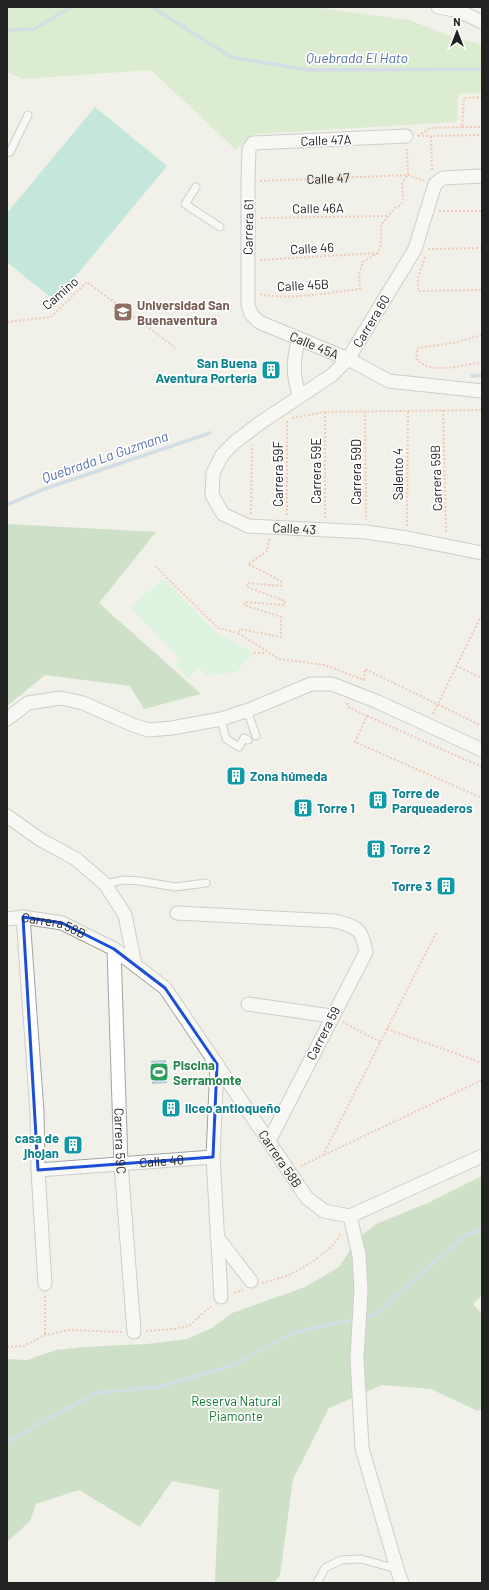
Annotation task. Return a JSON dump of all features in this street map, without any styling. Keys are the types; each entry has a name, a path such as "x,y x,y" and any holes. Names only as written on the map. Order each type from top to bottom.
{"street":[{"path":"438,7 459,11 482,22"},
{"name":"Calle 47A","path":"249,149 252,143 256,142 412,136"},
{"name":"Carrera 61","path":"248,305 247,219 249,149"},
{"path":"436,184 443,178 482,176"},
{"name":"Carrera 60","path":"260,423 332,375 348,359 415,249 436,184"},
{"name":"Calle 45A","path":"248,305 251,314 259,322 348,359 389,381 482,391"},
{"path":"299,339 295,355 294,371 296,387 300,396"},
{"name":"Calle 43","path":"260,423 235,442 222,455 213,473 212,495 223,514 248,526 366,532 407,538 482,553"},
{"path":"7,719 28,703 61,698 83,703 132,725 148,730 172,728 221,719 311,684 332,684 378,702 482,750"},
{"path":"7,816 41,840 76,859 105,884 125,915 135,965"},
{"name":"Carrera 59","path":"177,913 335,921 354,926 364,938 366,952 331,1016 269,1141"},
{"path":"23,917 37,1112 38,1170 45,1284"},
{"name":"Carrera 58B","path":"7,919 23,917 62,923 114,949 165,988 307,1198 324,1211 347,1215"},
{"name":"Carrera 59C","path":"114,949 121,1164 134,1332"},
{"path":"248,1004 331,1016"},
{"path":"217,1064 213,1157 221,1297"},
{"path":"402,1583 362,1448 358,1394 358,1342 361,1290 359,1255 347,1215 482,1156"},
{"name":"Calle 40","path":"38,1170 213,1157"},
{"path":"217,1237 252,1285"}],"lane":[{"path":"7,153 10,152 28,115"},
{"path":"196,188 185,204 220,227"},
{"path":"247,710 256,736"},
{"path":"221,719 226,739 238,747 244,738 248,740"},
{"path":"105,884 124,880 175,887 206,883"},
{"path":"317,1583 325,1568 341,1560 361,1559 397,1569"}],"path":[{"path":"462,127 464,98 482,97"},
{"path":"412,136 430,128 482,127"},
{"path":"412,136 482,135"},
{"path":"378,253 381,245 381,225 395,208 401,205 403,200 402,183 408,175 412,136"},
{"path":"408,175 417,180 436,184 432,169 431,136"},
{"name":"Calle 47","path":"248,181 408,175"},
{"path":"428,210 482,211"},
{"name":"Calle 46A","path":"247,219 388,216"},
{"path":"415,249 482,248"},
{"name":"Calle 46","path":"247,260 378,253"},
{"name":"Calle 45B","path":"247,291 268,296 294,296 360,290 359,274 363,262 378,253"},
{"name":"Camino","path":"7,322 51,317 87,282 176,348"},
{"path":"418,291 482,290"},
{"path":"482,336 453,343 418,348 416,358 420,365 434,369 482,362"},
{"name":"Carrera 59B","path":"443,410 447,546"},
{"path":"282,423 288,418 325,412 482,410"},
{"name":"Carrera 59D","path":"365,411 366,532"},
{"name":"Salento 4","path":"407,538 408,411"},
{"name":"Carrera 59E","path":"324,531 325,412"},
{"name":"Carrera 59F","path":"287,529 288,418"},
{"path":"251,526 252,444"},
{"path":"238,634 240,629 281,637 281,617 244,605 245,602 284,605 285,600 247,587 247,583 281,586 281,581 248,564 267,551 272,528"},
{"path":"155,566 218,628 238,634 279,659 325,665 364,680 365,669 482,726"},
{"path":"437,705 482,614"},
{"path":"254,653 267,653"},
{"path":"456,666 482,678"},
{"path":"346,699 348,707 482,768"},
{"path":"366,716 355,742 482,798"},
{"path":"323,1155 437,930"},
{"path":"331,1016 380,1042"},
{"path":"387,1029 482,1063"},
{"path":"289,1172 482,1080"},
{"path":"7,1347 24,1346 45,1335 70,1330 134,1332 173,1329 189,1326 221,1297 252,1285 293,1273 326,1251 339,1239 347,1215"},
{"path":"45,1284 45,1335"}],"highlighted area":[{"path":"23,917 62,923 114,949 165,988 217,1064 213,1157 38,1170"}],"green space":[{"path":"7,7 313,7 409,20 453,37 482,45 482,93 458,94 457,122 255,134 235,149 151,70 23,79 7,72"},
{"path":"7,524 156,532 99,603 201,694 144,709 130,686 45,675 7,706"},
{"path":"164,578 215,632 254,653 236,672 207,676 199,668 188,678 173,663 180,659 130,607"},
{"name":"Reserva Natural Piamonte","path":"482,1176 482,1295 473,1304 482,1314 482,1409 478,1411 431,1389 382,1385 329,1408 293,1479 280,1575 274,1583 215,1583 219,1490 172,1481 140,1527 79,1490 36,1504 30,1521 7,1542 7,1359 27,1360 56,1350 83,1347 147,1344 187,1339 212,1328 232,1313 305,1287 339,1267 357,1239 376,1224 428,1203"}],"shaded area":[{"path":"95,107 167,166 55,301 7,262 7,213"},
{"name":"Piscina Serramonte","path":"166,1060 167,1083 152,1084 151,1061"}],"waterway":[{"name":"Quebrada El Hato","path":"7,30 34,29 71,7"},
{"name":"Quebrada El Hato","path":"152,7 231,57 308,70 482,69"},
{"path":"472,376 482,375"},
{"name":"Quebrada La Guzmana","path":"7,505 44,489 210,433"},
{"path":"362,1317 377,1314 418,1276 466,1235 482,1230"},
{"path":"7,1442 95,1393 158,1387 230,1366 296,1332 356,1319"}],"place":[{"name":"Universidad San Buenaventura","path":"123,312"},
{"name":"San Buena Aventura Portería","path":"271,370"},
{"name":"Zona húmeda","path":"236,776"},
{"name":"Torre de Parqueaderos","path":"378,800"},
{"name":"Torre 1","path":"303,808"},
{"name":"Torre 2","path":"376,849"},
{"name":"Torre 3","path":"446,886"},
{"name":"Piscina Serramonte","path":"159,1072"},
{"name":"liceo antioqueño","path":"171,1108"},
{"name":"casa de jhojan","path":"73,1145"}]}
